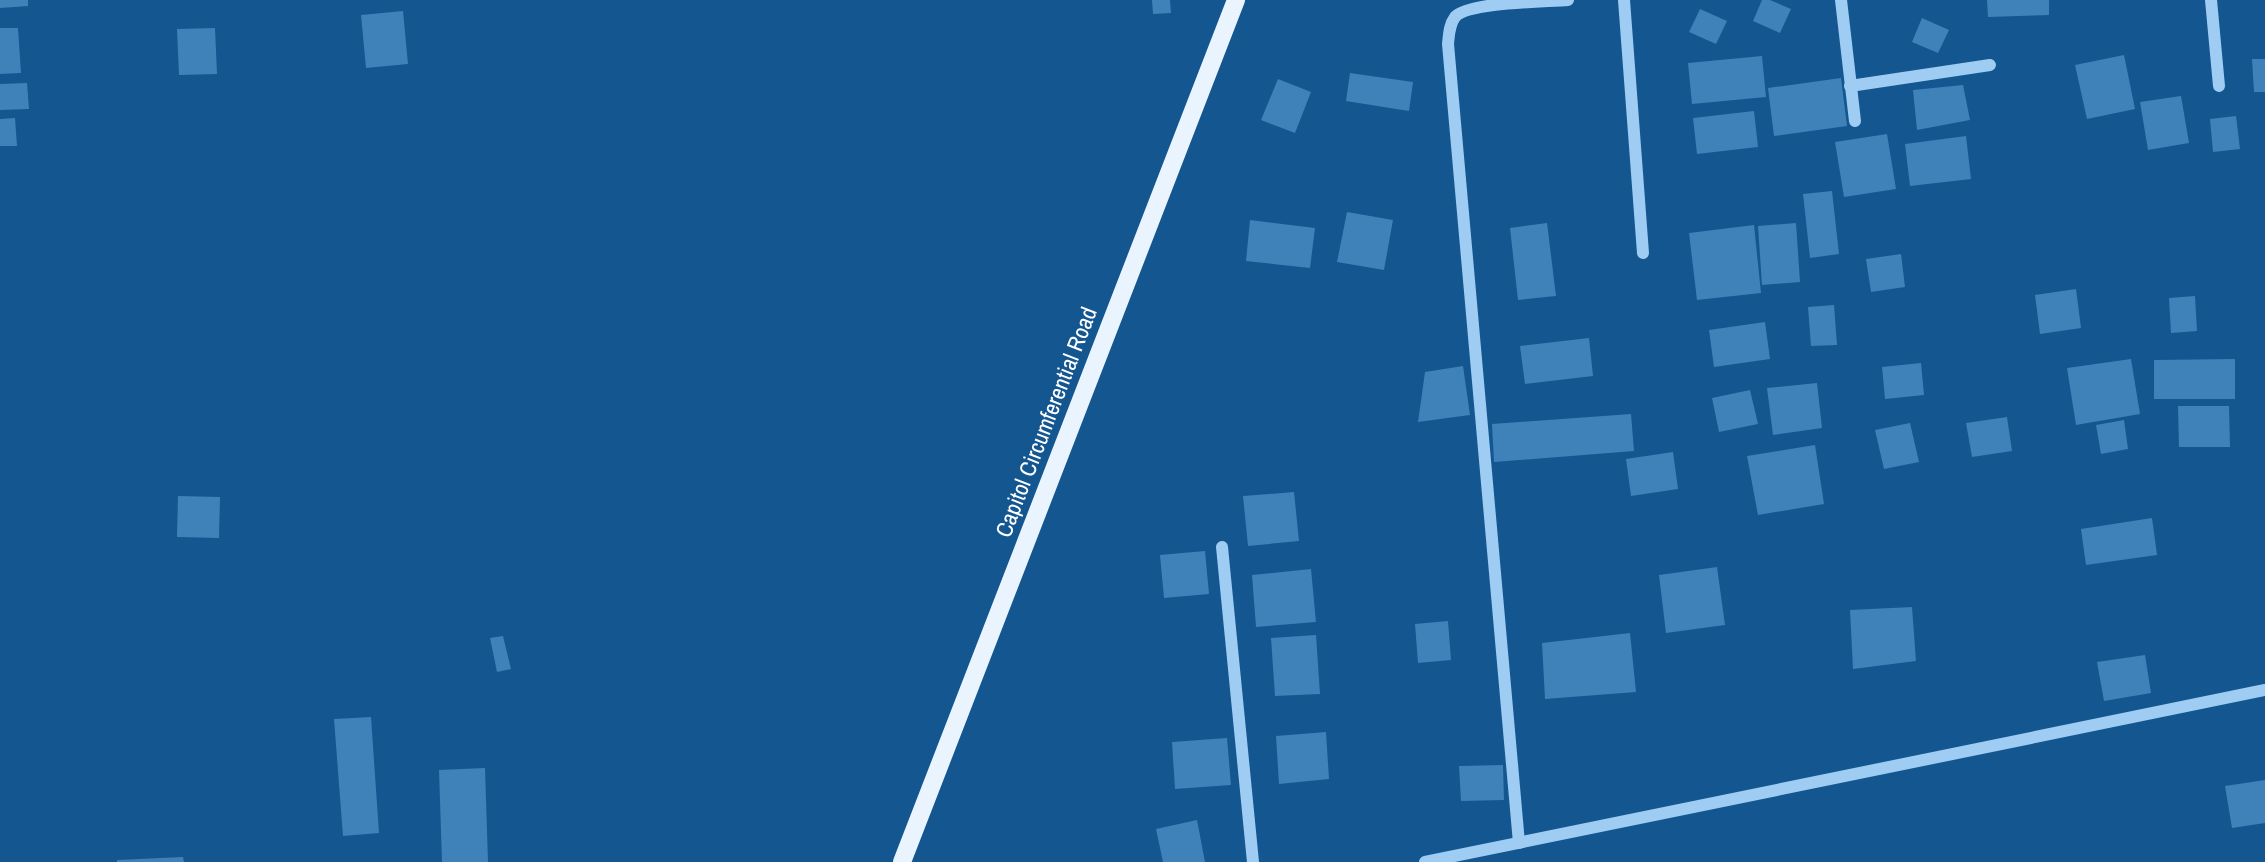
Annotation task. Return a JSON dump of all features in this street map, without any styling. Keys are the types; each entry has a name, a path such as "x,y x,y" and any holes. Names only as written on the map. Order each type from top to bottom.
{"main road":[{"name":"Capitol Circumferential Road","path":"902,862 1236,0"}],"street":[{"path":"1519,843 1448,44 1449,28 1456,16 1471,7 1568,0"},
{"path":"1624,0 1643,253"},
{"path":"1841,0 1855,121"},
{"path":"2211,0 2219,86"},
{"path":"1850,86 1990,65"},
{"path":"1222,547 1253,862"},
{"path":"1425,862 2265,690"}],"building":[{"path":"0,0 28,0 28,6 0,8"},
{"path":"1152,0 1170,0 1171,13 1153,14"},
{"path":"1762,0 1770,0 1791,9 1780,33 1753,21"},
{"path":"1987,0 2049,0 2049,15 1988,17"},
{"path":"1700,9 1727,21 1716,44 1689,32"},
{"path":"403,11 408,64 366,68 361,15"},
{"path":"1922,18 1949,30 1938,53 1912,42"},
{"path":"0,28 18,28 21,73 0,74"},
{"path":"215,28 217,74 179,75 177,29"},
{"path":"2124,55 2135,109 2087,119 2075,65"},
{"path":"1762,56 1766,97 1692,104 1688,63"},
{"path":"2252,59 2265,59 2265,92 2254,92"},
{"path":"1350,73 1413,82 1409,111 1346,101"},
{"path":"1841,78 1847,126 1774,136 1768,88"},
{"path":"1278,79 1311,92 1295,133 1261,120"},
{"path":"27,83 29,109 0,110 0,84"},
{"path":"1963,85 1970,120 1917,130 1913,90"},
{"path":"2181,96 2189,143 2148,150 2140,102"},
{"path":"1754,111 1758,147 1697,154 1693,118"},
{"path":"2236,116 2240,149 2213,152 2210,119"},
{"path":"15,118 17,146 0,146 0,119"},
{"path":"1887,134 1896,189 1844,197 1835,142"},
{"path":"1966,136 1971,179 1910,186 1905,144"},
{"path":"1832,191 1839,254 1810,258 1803,194"},
{"path":"1347,212 1393,220 1384,270 1337,262"},
{"path":"1250,220 1315,228 1310,268 1246,261"},
{"path":"1547,223 1556,296 1518,300 1510,228"},
{"path":"1796,223 1800,282 1762,285 1758,226"},
{"path":"1754,225 1761,293 1697,300 1689,233"},
{"path":"1901,254 1905,287 1871,292 1866,259"},
{"path":"2076,289 2081,328 2040,334 2035,295"},
{"path":"2195,296 2197,331 2171,333 2169,298"},
{"path":"1834,305 1837,345 1811,346 1808,307"},
{"path":"1765,322 1770,359 1714,367 1709,330"},
{"path":"1589,338 1593,376 1525,384 1520,346"},
{"path":"2131,359 2140,414 2076,425 2067,368"},
{"path":"2235,359 2235,399 2154,399 2154,360"},
{"path":"1921,363 1924,395 1885,399 1882,367"},
{"path":"1463,366 1470,415 1418,422 1425,372"},
{"path":"1817,383 1822,428 1773,435 1767,388"},
{"path":"1750,390 1758,424 1719,432 1712,398"},
{"path":"2178,406 2229,406 2230,447 2179,447"},
{"path":"1631,414 1634,451 1494,462 1492,424"},
{"path":"2007,417 2012,451 1972,457 1966,423"},
{"path":"2124,420 2128,449 2101,454 2096,425"},
{"path":"1910,423 1919,462 1884,469 1875,430"},
{"path":"1815,445 1824,504 1758,515 1747,456"},
{"path":"1673,452 1678,489 1631,496 1626,459"},
{"path":"1294,492 1299,541 1248,546 1243,496"},
{"path":"178,496 220,497 219,538 177,537"},
{"path":"2152,518 2157,555 2086,565 2081,529"},
{"path":"1205,551 1209,594 1164,598 1160,555"},
{"path":"1717,567 1725,625 1666,633 1659,575"},
{"path":"1311,569 1316,622 1256,627 1252,575"},
{"path":"1912,607 1916,661 1853,669 1850,610"},
{"path":"1448,621 1451,660 1418,663 1415,624"},
{"path":"1630,633 1636,692 1545,699 1542,643"},
{"path":"1316,635 1320,694 1275,696 1271,638"},
{"path":"503,636 511,669 497,672 490,638"},
{"path":"2145,655 2151,693 2104,701 2097,662"},
{"path":"371,717 379,833 343,836 334,719"},
{"path":"1326,732 1329,779 1279,784 1276,736"},
{"path":"1227,738 1231,785 1175,789 1172,742"},
{"path":"1503,765 1504,800 1461,801 1459,766"},
{"path":"485,768 488,862 442,862 439,770"},
{"path":"2265,780 2265,823 2232,828 2225,786"},
{"path":"1197,820 1205,862 1163,862 1156,829"},
{"path":"183,857 184,862 117,862 117,860"}]}
